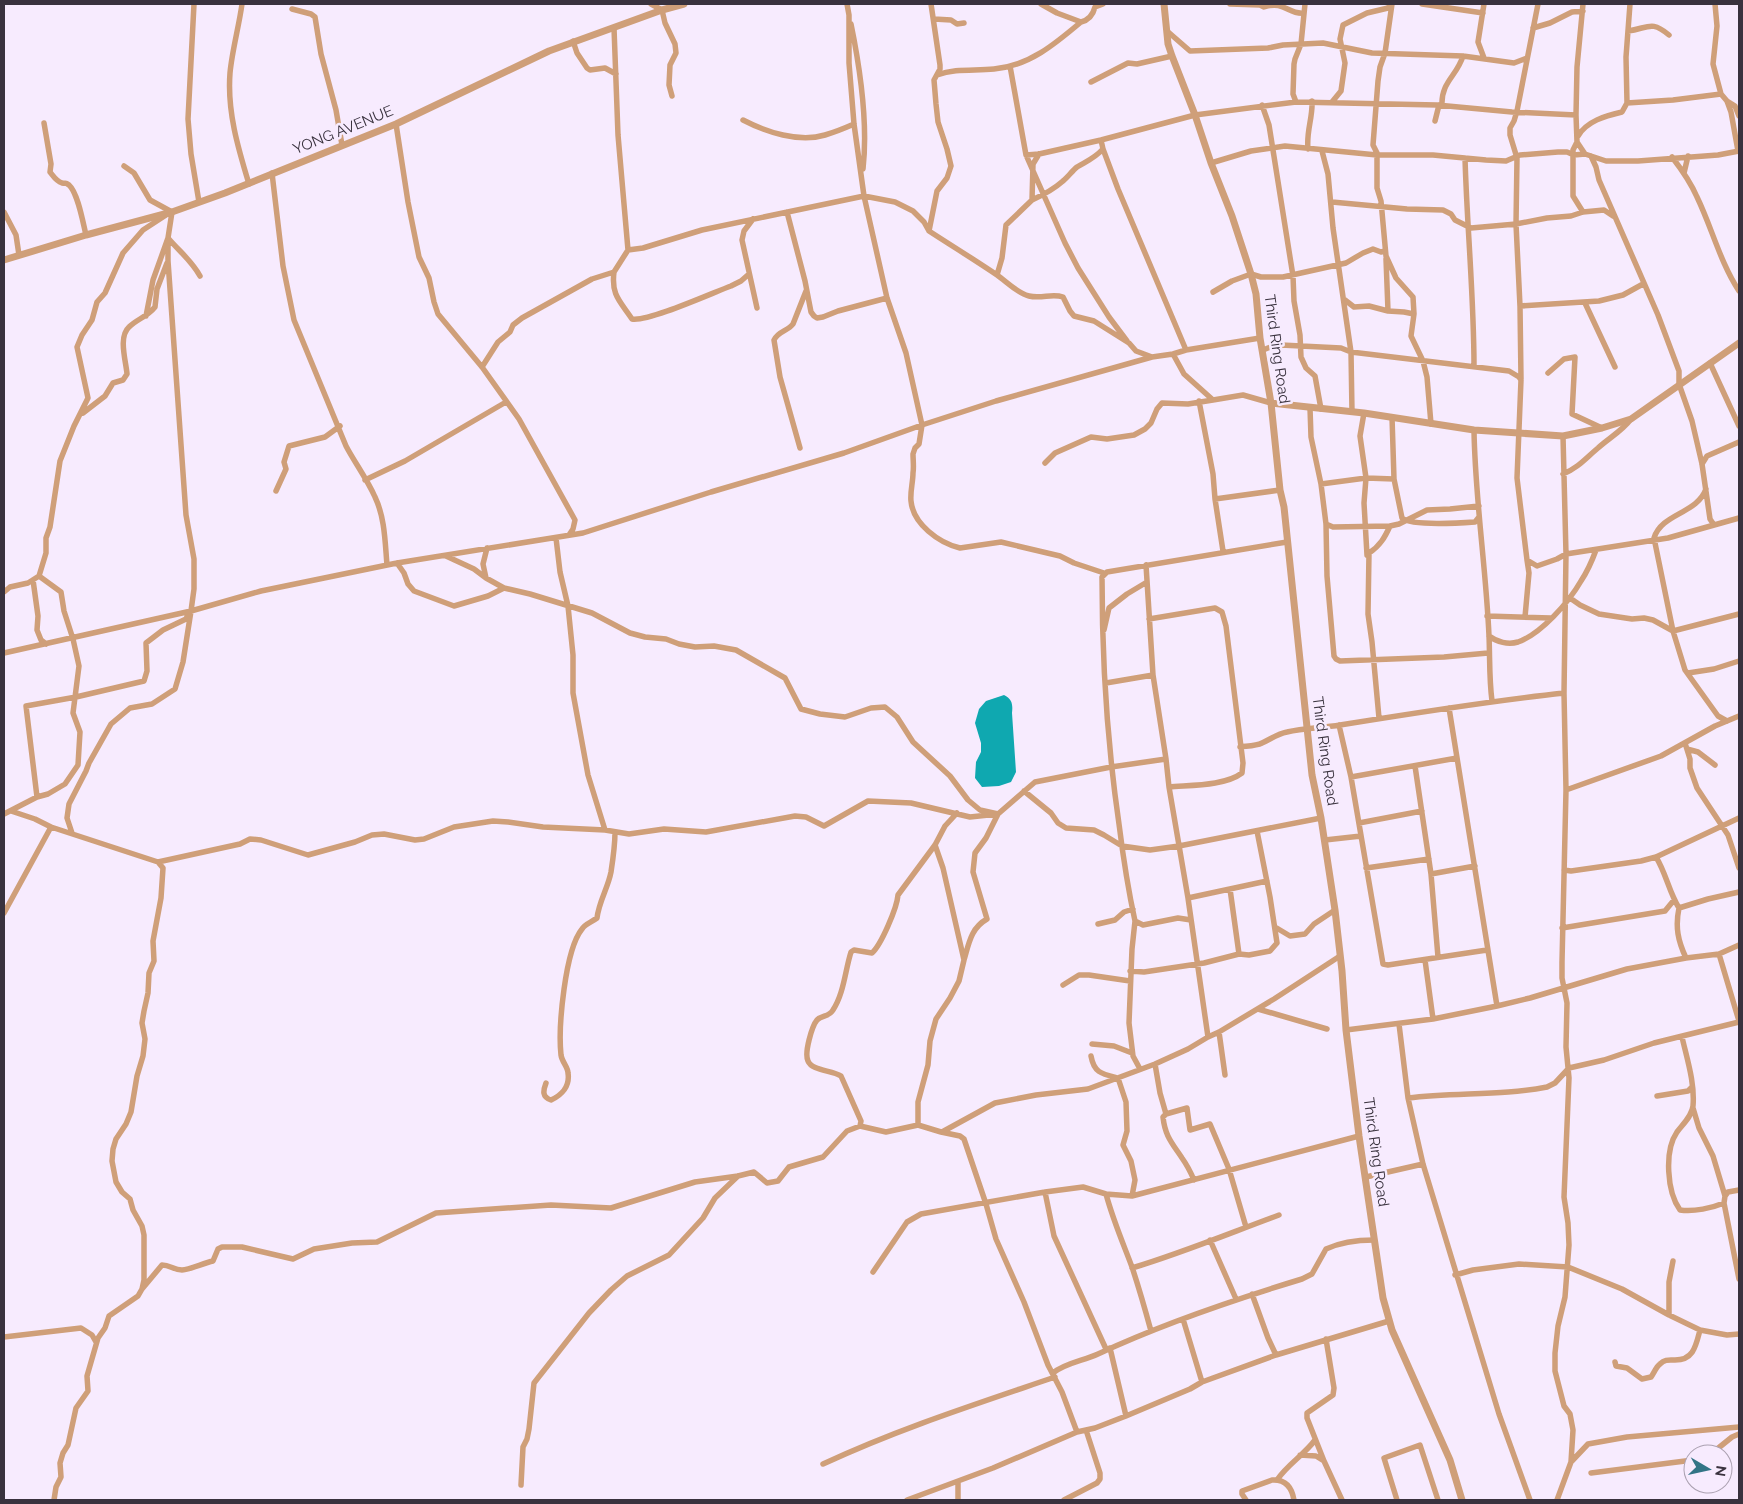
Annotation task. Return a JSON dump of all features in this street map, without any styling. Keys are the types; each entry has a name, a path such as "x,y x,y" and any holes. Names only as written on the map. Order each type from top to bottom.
{"street":[{"path":"194,4 188,118 191,154 199,202"},
{"path":"242,4 230,74 233,130 250,184"},
{"path":"651,4 662,10 675,44 676,52 670,65 669,85 672,96"},
{"name":"YONG AVENUE","path":"4,260 86,235 172,212 250,184 272,173 396,124 573,41 684,4"},
{"path":"847,4 862,98 865,152 862,178"},
{"path":"929,231 937,191 947,178 951,166 938,122 934,80 940,70 940,65 931,4"},
{"path":"1040,4 1080,22"},
{"path":"937,75 950,70 994,69 1010,66 1032,58 1044,51 1080,22 1086,21 1096,5 1103,4"},
{"name":"Third Ring Road","path":"1164,4 1172,56 1232,216 1256,294 1260,338 1271,403 1280,490 1284,507 1306,729 1335,910 1346,1030 1359,1136 1383,1298 1389,1321 1450,1460 1462,1500"},
{"path":"1230,4 1260,5 1264,7 1272,4 1282,5 1300,14 1304,13"},
{"path":"1296,102 1294,94 1294,64 1301,44 1305,4"},
{"path":"1332,102 1341,91 1345,64 1340,39 1344,25 1367,13 1388,8 1392,4"},
{"path":"1388,311 1386,253 1381,200 1377,188 1377,155 1373,145 1376,116 1375,103 1392,4"},
{"path":"1422,4 1441,5 1483,13"},
{"path":"1484,4 1478,42 1484,58"},
{"path":"1526,617 1527,560 1516,478 1521,380 1520,306 1516,224 1516,158 1510,128 1518,111 1526,58 1538,4"},
{"path":"1583,4 1577,67 1576,115 1577,140 1585,154"},
{"path":"1583,212 1573,196 1573,150 1582,129 1602,117 1622,112 1627,103 1626,58 1630,4"},
{"path":"1715,4 1717,26 1712,64 1721,94 1735,106 1739,116"},
{"path":"292,9 311,14 316,21 321,54 336,110 342,146"},
{"path":"1533,28 1550,23 1572,12 1582,11"},
{"path":"849,15 849,63 854,124 864,196 887,298 906,353 922,425 919,444 913,454 910,500 916,516 930,533 954,547 960,548 1001,542 1060,556 1104,573 1223,551 1287,542"},
{"path":"934,19 951,20 957,24 964,23"},
{"path":"1628,30 1659,26 1670,35"},
{"path":"614,28 618,135 628,250 614,272 614,293 632,319 637,320 731,286 749,274"},
{"path":"1167,30 1190,51 1268,48 1324,42 1372,53 1463,56 1514,63 1526,58"},
{"path":"573,41 577,53 587,68 590,70 605,68 616,74"},
{"path":"1091,82 1128,63 1137,64 1172,56"},
{"path":"1435,120 1448,81 1459,68 1463,56"},
{"path":"1514,63 1524,75"},
{"path":"1010,66 1026,155 1065,243 1078,268 1109,317 1136,350 1152,357"},
{"path":"1627,103 1721,94"},
{"path":"1308,149 1307,137 1313,110 1312,101"},
{"path":"1211,164 1251,151 1284,146 1377,155 1433,155 1506,161 1520,155 1567,152 1574,155 1585,154 1606,161 1638,161 1718,155 1739,151 1727,101"},
{"path":"1026,155 1040,154 1101,140 1195,114 1296,102 1441,105 1576,115"},
{"path":"1262,105 1268,125 1293,276 1301,357 1306,368 1315,376 1321,409"},
{"path":"743,120 761,129 799,137 824,136 854,124"},
{"path":"44,122 51,164 50,172 56,180 71,186 75,193 86,235"},
{"path":"396,124 408,202 420,256 438,314 482,367 519,419 576,520 569,536"},
{"path":"1101,140 1126,211 1186,350"},
{"path":"997,275 1002,258 1006,225 1032,200 1044,195 1076,168 1103,149"},
{"path":"1322,151 1328,174 1333,228 1345,300 1351,352 1352,412"},
{"path":"1032,200 1033,164 1040,154"},
{"path":"1591,156 1614,218 1658,315 1679,371 1679,384 1692,421 1702,464 1710,519 1714,525"},
{"path":"1684,173 1688,156"},
{"path":"1465,158 1467,226 1472,285 1474,366"},
{"path":"1672,158 1684,173 1697,197 1726,270 1739,290"},
{"path":"124,166 134,174 150,200 172,212"},
{"path":"272,173 283,266 294,320 354,463 374,496 382,515 387,565"},
{"path":"628,250 643,248 702,230 864,196 895,202 913,212 924,222 929,231 1020,292 1043,298 1052,295 1064,297 1074,316 1094,321 1129,343"},
{"path":"1332,202 1443,210 1451,214 1455,220 1471,228 1516,224 1604,210 1614,218"},
{"path":"1604,210 1608,202"},
{"path":"4,212 16,235 19,255"},
{"path":"72,833 67,818 69,804 111,724 130,708 152,704 176,689 183,662 194,589 194,560 186,515 168,261 168,238 172,212"},
{"path":"4,592 10,587 28,583 39,576 46,553 46,538 50,527 60,461 88,398 77,348 82,335 92,320 97,302 105,293 124,253 143,230 172,212"},
{"path":"787,212 806,282 806,292 811,312 817,318 887,298"},
{"path":"753,219 744,231 742,240 757,308"},
{"path":"168,238 181,254 194,264 200,276"},
{"path":"146,316 153,280 168,238"},
{"path":"1213,292 1232,281 1251,274 1261,276 1293,276 1346,263 1373,249 1386,253"},
{"path":"1386,253 1396,278 1413,296 1414,314 1411,336 1423,361 1427,377 1432,424"},
{"path":"80,416 105,396 113,383 123,380 127,374 124,333 130,326 146,316 155,307 157,289 168,261"},
{"path":"482,367 498,342 522,318 592,280 614,272"},
{"path":"1520,306 1585,303 1623,295 1643,284"},
{"path":"800,448 780,377 774,340 781,331 791,327 806,292"},
{"path":"1345,300 1354,307 1369,306 1388,311 1414,314"},
{"path":"1585,303 1615,367"},
{"path":"4,653 73,639 190,611 261,591 397,563 583,533 711,492 835,456 996,401 1152,357 1260,338"},
{"path":"1564,474 1582,464 1597,448 1626,426 1631,419 1739,343"},
{"path":"1262,350 1273,346 1340,348 1351,352 1509,371 1521,380"},
{"path":"1173,354 1184,374 1213,400"},
{"path":"1548,373 1564,359 1575,357 1572,414 1602,428"},
{"path":"1710,363 1739,426"},
{"path":"1045,463 1055,453 1091,437 1107,439 1134,435 1145,429 1162,404 1188,404 1243,396 1271,403 1364,413 1474,430 1563,436 1602,428 1631,419"},
{"path":"1199,401 1213,474 1214,499 1223,551"},
{"path":"365,480 405,461 506,402"},
{"path":"1310,408 1311,437 1321,484 1326,524 1327,576 1334,656 1336,659 1340,661 1444,657 1488,653"},
{"path":"1364,413 1360,436 1366,478 1364,503 1369,575 1368,614 1379,718"},
{"path":"1392,417 1394,479 1402,518 1405,521 1418,523 1464,523 1475,522 1479,517"},
{"path":"276,491 286,469 284,462 289,446 325,437 340,426"},
{"path":"1474,430 1474,473 1489,636 1488,670 1492,701"},
{"path":"1557,1500 1571,1462 1573,1430 1570,1414 1564,1406 1555,1371 1554,1353 1565,1297 1568,1267 1568,1223 1564,1197 1569,1068 1566,1048 1565,988 1562,978 1566,790 1564,694 1567,600 1563,436"},
{"path":"1702,464 1707,456 1739,442"},
{"path":"1321,484 1366,478 1394,479"},
{"path":"1706,489 1699,501 1660,526 1655,533 1654,539 1678,652 1688,673 1718,716 1727,721"},
{"path":"1214,499 1280,490"},
{"path":"1326,524 1333,527 1390,526 1427,510 1450,510 1478,506"},
{"path":"1527,560 1537,566 1558,559 1566,554 1668,538 1739,518"},
{"path":"1368,557 1368,552 1375,549 1385,538 1390,526"},
{"path":"1325,534 1333,527"},
{"path":"556,538 560,572 568,606 573,655 573,693 588,775 605,830"},
{"path":"486,578 483,564 487,548"},
{"path":"1489,636 1499,641 1516,642 1524,639 1551,618 1581,581 1596,550"},
{"path":"446,556 474,569 504,588 592,613 630,633 666,639 695,647 714,646 736,650 785,678 801,709 820,714 845,717 870,708 885,707 896,718 913,742 950,776 968,800 980,810 998,814"},
{"path":"397,563 414,591 454,606 488,596 504,588"},
{"path":"1146,565 1153,675 1208,1036"},
{"path":"1104,573 1102,577 1102,640 1106,683 1107,728 1122,846 1135,921 1130,971 1130,1023 1132,1056 1140,1069"},
{"path":"4,814 65,784 78,765 80,732 74,713 79,666 64,611 61,592 39,576"},
{"path":"33,580 38,616 37,630 41,640 46,644"},
{"path":"1102,640 1109,608 1147,582"},
{"path":"1567,600 1599,614 1653,620 1673,631 1739,614"},
{"path":"1149,619 1215,608 1222,612 1226,626 1243,763 1242,772 1238,776 1211,783 1169,787"},
{"path":"37,797 26,706 76,697 144,681 147,671 146,643 163,630 186,618 190,611"},
{"path":"1487,616 1551,618"},
{"path":"1688,673 1714,669 1739,661"},
{"path":"1106,683 1153,675"},
{"path":"1240,747 1260,744 1276,734 1288,731 1492,701 1564,694"},
{"path":"1449,708 1497,1006"},
{"path":"1566,790 1686,746 1727,721 1739,716"},
{"path":"1339,725 1351,777 1383,964 1388,966 1487,950"},
{"path":"1686,746 1698,752 1715,765"},
{"path":"1686,746 1690,759 1690,768 1697,788 1728,835 1739,868"},
{"path":"1351,777 1457,758"},
{"path":"918,1125 918,1102 928,1065 930,1041 936,1019 960,981 970,937 979,924 987,919 973,872 975,853 986,838 998,814 1034,782 1111,767 1166,759"},
{"path":"1416,766 1431,874 1438,957"},
{"path":"1024,791 1051,813 1058,823 1066,828 1094,830 1122,846 1150,850 1321,818"},
{"path":"11,811 51,827 158,862 240,844 250,838 308,855 378,834 424,840 454,827 493,821 544,827 605,830 629,834 664,829 706,832 802,816 824,826 868,801 911,803 970,817 998,814"},
{"path":"1359,823 1422,811"},
{"path":"860,1126 861,1121 842,1076 813,1066 808,1062 806,1054 810,1037 816,1021 833,1010 844,986 851,952 854,950 872,953 876,950 897,902 898,895 934,845 945,826 957,813"},
{"path":"1564,870 1571,871 1641,862 1656,857 1739,818"},
{"path":"4,913 51,827"},
{"path":"1130,971 1144,972 1198,964 1239,954 1249,955 1270,951 1277,943 1257,831"},
{"path":"546,1083 543,1090 544,1095 551,1100 560,1095 566,1085 568,1072 561,1056 564,987 573,943 583,926 597,918 598,908 611,872 615,832"},
{"path":"1325,840 1361,836"},
{"path":"934,845 943,868 964,960"},
{"path":"1656,857 1662,867 1670,892 1679,908 1676,920 1677,934 1686,958"},
{"path":"1366,868 1429,859"},
{"path":"142,1289 144,1280 144,1235 142,1226 133,1210 130,1199 122,1192 116,1182 112,1161 116,1139 131,1112 136,1076 143,1056 145,1039 142,1023 148,993 149,972 154,961 153,941 157,927 164,878 163,868 158,862"},
{"path":"1431,874 1475,866"},
{"path":"1188,898 1267,882"},
{"path":"1230,889 1239,954"},
{"path":"1679,908 1739,892"},
{"path":"1562,928 1666,911 1674,900"},
{"path":"1098,924 1115,920 1124,912 1133,909"},
{"path":"1274,927 1290,936 1305,934 1314,924 1335,910"},
{"path":"1135,921 1143,925 1170,919 1191,920"},
{"path":"1346,1030 1433,1019 1497,1006 1627,970 1686,958 1718,954 1739,945"},
{"path":"1408,1098 1547,1087 1556,1083 1569,1068 1604,1060 1654,1043 1739,1022 1718,954"},
{"path":"941,1132 995,1103 1036,1095 1088,1089 1155,1064 1188,1049 1208,1036 1220,1032 1340,956"},
{"path":"1425,960 1433,1019"},
{"path":"1063,985 1079,975 1130,981"},
{"path":"1258,1009 1327,1029"},
{"path":"1399,1024 1408,1098 1423,1164 1501,1422 1530,1500"},
{"path":"1220,1032 1225,1075"},
{"path":"1682,1037 1692,1087 1693,1108 1725,1196 1724,1203 1739,1279"},
{"path":"1092,1044 1114,1046 1132,1052"},
{"path":"1091,1056 1093,1066 1102,1074 1118,1078"},
{"path":"1155,1064 1166,1114 1164,1117 1165,1130 1194,1180"},
{"path":"1118,1078 1126,1102 1127,1131 1123,1145 1131,1162 1135,1180 1132,1196"},
{"path":"1657,1096 1688,1091 1692,1087"},
{"path":"1166,1114 1187,1108 1190,1130 1210,1124 1229,1169 1246,1227"},
{"path":"1693,1108 1686,1122 1676,1133 1669,1156 1669,1174 1674,1202 1680,1210 1688,1211 1718,1206 1724,1203"},
{"path":"54,1500 56,1487 61,1477 60,1463 62,1453 68,1445 76,1408 88,1391 88,1376 96,1342 105,1328 109,1316 132,1301 162,1266 169,1265 178,1270 184,1270 201,1263 213,1261 218,1249 222,1247 242,1248 293,1259 314,1249 352,1243 377,1242 436,1213 550,1205 611,1208 695,1182 754,1172 767,1183 778,1181 789,1166 823,1157 847,1131 860,1126 886,1132 918,1125 960,1136 964,1140 996,1238 1077,1432"},
{"path":"873,1272 907,1222 921,1214 1083,1187 1106,1194 1132,1196 1359,1136"},
{"path":"1366,1177 1423,1164"},
{"path":"521,1485 523,1447 527,1439 534,1383 589,1313 611,1290 627,1276 669,1255 703,1218 715,1198 738,1176"},
{"path":"1725,1196 1728,1192 1739,1190"},
{"path":"1045,1192 1054,1236 1108,1349 1126,1416"},
{"path":"1106,1194 1115,1226 1132,1268 1151,1331"},
{"path":"1132,1268 1174,1255 1279,1215"},
{"path":"1210,1240 1236,1299"},
{"path":"823,1464 875,1440 1054,1375 1059,1368 1151,1331 1236,1299 1302,1279 1312,1274 1326,1249 1346,1242 1374,1240"},
{"path":"1668,1315 1668,1282 1673,1261"},
{"path":"1455,1275 1473,1270 1519,1264 1568,1267 1622,1289 1668,1315 1700,1330 1727,1335 1739,1334"},
{"path":"1252,1294 1276,1354"},
{"path":"1183,1319 1202,1382"},
{"path":"907,1500 993,1468 1077,1432 1126,1416 1202,1382 1276,1354 1389,1321"},
{"path":"4,1337 81,1328 86,1330 96,1342"},
{"path":"1615,1362 1616,1366 1628,1368 1642,1379 1651,1377 1659,1364 1667,1360 1687,1358 1694,1352 1700,1330"},
{"path":"1326,1339 1334,1388 1333,1395 1307,1413 1307,1418 1342,1500"},
{"path":"1571,1462 1588,1444 1606,1440 1739,1429"},
{"path":"1739,1429 1739,1442"},
{"path":"1723,1444 1739,1429"},
{"path":"1064,1500 1097,1483 1100,1479 1100,1473 1086,1430"},
{"path":"1277,1480 1284,1470 1308,1450 1315,1440"},
{"path":"1397,1500 1384,1458 1420,1445 1438,1500"},
{"path":"1300,1455 1316,1456 1324,1461"},
{"path":"1591,1473 1683,1461"},
{"path":"1246,1500 1242,1491 1272,1480 1285,1482 1294,1500"},
{"path":"958,1482 958,1500"}],"water":[{"path":"1004,695 1009,698 1012,704 1016,772 1011,782 999,786 982,787 975,778 976,762 981,752 981,743 975,723 979,709 986,701"}]}
